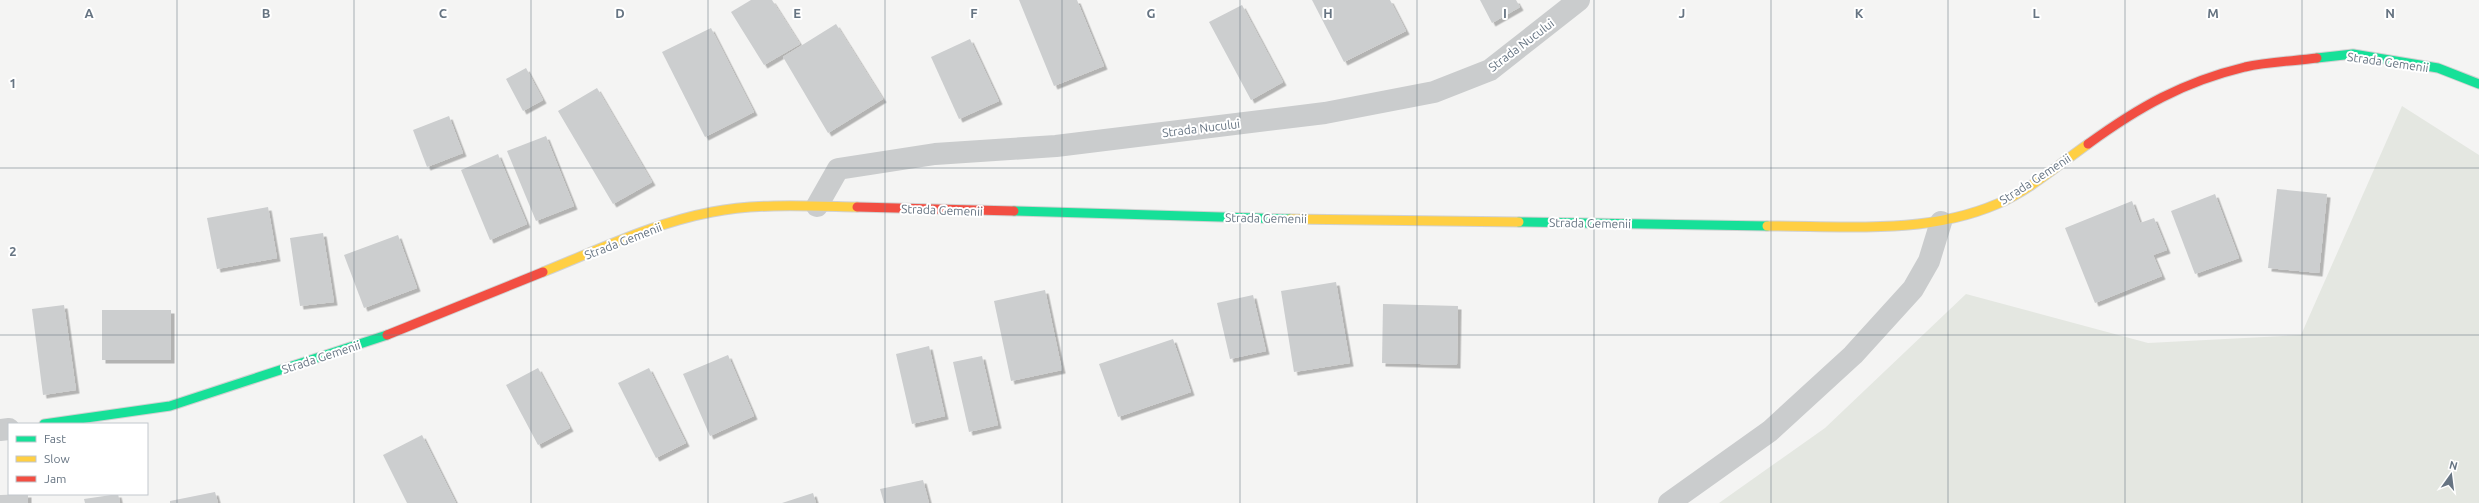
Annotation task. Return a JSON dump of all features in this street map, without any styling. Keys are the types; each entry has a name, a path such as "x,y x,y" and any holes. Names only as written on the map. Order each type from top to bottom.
{"street":[{"name":"Strada Nucului","path":"816,206 838,169 863,164 935,154 1056,146 1325,113 1434,92 1490,70 1578,0"},
{"name":"Strada Gemenii","path":"51,423 178,404 388,335 665,225 725,211 760,206 816,206 1325,220 1886,227 1941,222 1998,204 2037,180 2132,112 2187,85 2246,67 2353,54 2438,68 2479,84"},
{"path":"1668,503 1770,431 1853,355 1914,289 1929,261 1941,222"}],"shaded area":[{"path":"2402,106 2479,155 2479,503 1719,503 1825,428 1966,294 2148,343 2301,335"}],"building":[{"path":"751,0 772,0 800,44 764,65 731,12"},
{"path":"1019,0 1077,0 1104,66 1054,86"},
{"path":"1312,0 1390,0 1406,31 1344,62"},
{"path":"1480,0 1516,0 1520,7 1492,23"},
{"path":"1242,5 1283,82 1251,100 1209,22"},
{"path":"836,24 883,99 828,133 783,57"},
{"path":"711,28 754,112 705,137 662,52"},
{"path":"970,39 999,101 959,119 931,57"},
{"path":"526,68 543,100 523,111 506,79"},
{"path":"597,88 652,182 613,204 558,111"},
{"path":"449,116 463,153 427,167 413,130"},
{"path":"546,136 574,206 536,221 507,151"},
{"path":"498,154 527,224 490,240 461,170"},
{"path":"2277,189 2327,194 2319,273 2268,268"},
{"path":"2215,194 2239,258 2195,274 2171,211"},
{"path":"2132,201 2140,223 2154,218 2167,250 2153,255 2162,276 2095,303 2065,228"},
{"path":"268,207 277,258 217,269 207,218"},
{"path":"323,233 334,302 300,306 290,238"},
{"path":"398,235 417,288 364,308 344,255"},
{"path":"1336,282 1350,363 1294,372 1281,291"},
{"path":"1045,290 1062,370 1011,381 994,301"},
{"path":"1253,295 1266,351 1230,359 1217,303"},
{"path":"1383,304 1458,306 1457,365 1382,363"},
{"path":"64,305 76,390 43,395 32,309"},
{"path":"102,310 171,310 171,360 102,360"},
{"path":"1173,339 1191,392 1118,417 1099,364"},
{"path":"929,346 945,416 912,424 896,354"},
{"path":"728,355 754,416 710,436 683,374"},
{"path":"982,356 998,425 969,432 953,362"},
{"path":"538,368 570,428 538,445 506,385"},
{"path":"649,368 686,443 656,458 618,383"},
{"path":"422,435 456,503 407,503 383,455"},
{"path":"923,480 929,503 884,503 880,489"},
{"path":"215,492 218,503 170,503 170,501"},
{"path":"813,493 816,503 782,503"},
{"path":"0,495 28,495 28,503 0,503"},
{"path":"118,495 120,503 85,503 84,499"}],"traffic: fast":[{"path":"2317,58 2353,54 2438,68 2479,84"},
{"path":"1014,211 1290,219"},
{"path":"1519,222 1767,226"},
{"path":"51,423 170,406 387,335"}],"traffic: slow":[{"path":"1767,226 1884,227 1942,221 1970,214 1997,204 2020,192 2044,177 2088,144"},
{"path":"543,272 647,230 712,212 766,206 857,207"},
{"path":"1290,219 1519,222"}],"traffic: jam":[{"path":"2088,144 2125,118 2144,107 2162,97 2201,80 2254,65 2317,58"},
{"path":"857,207 1014,211"},
{"path":"387,335 543,272"}]}
